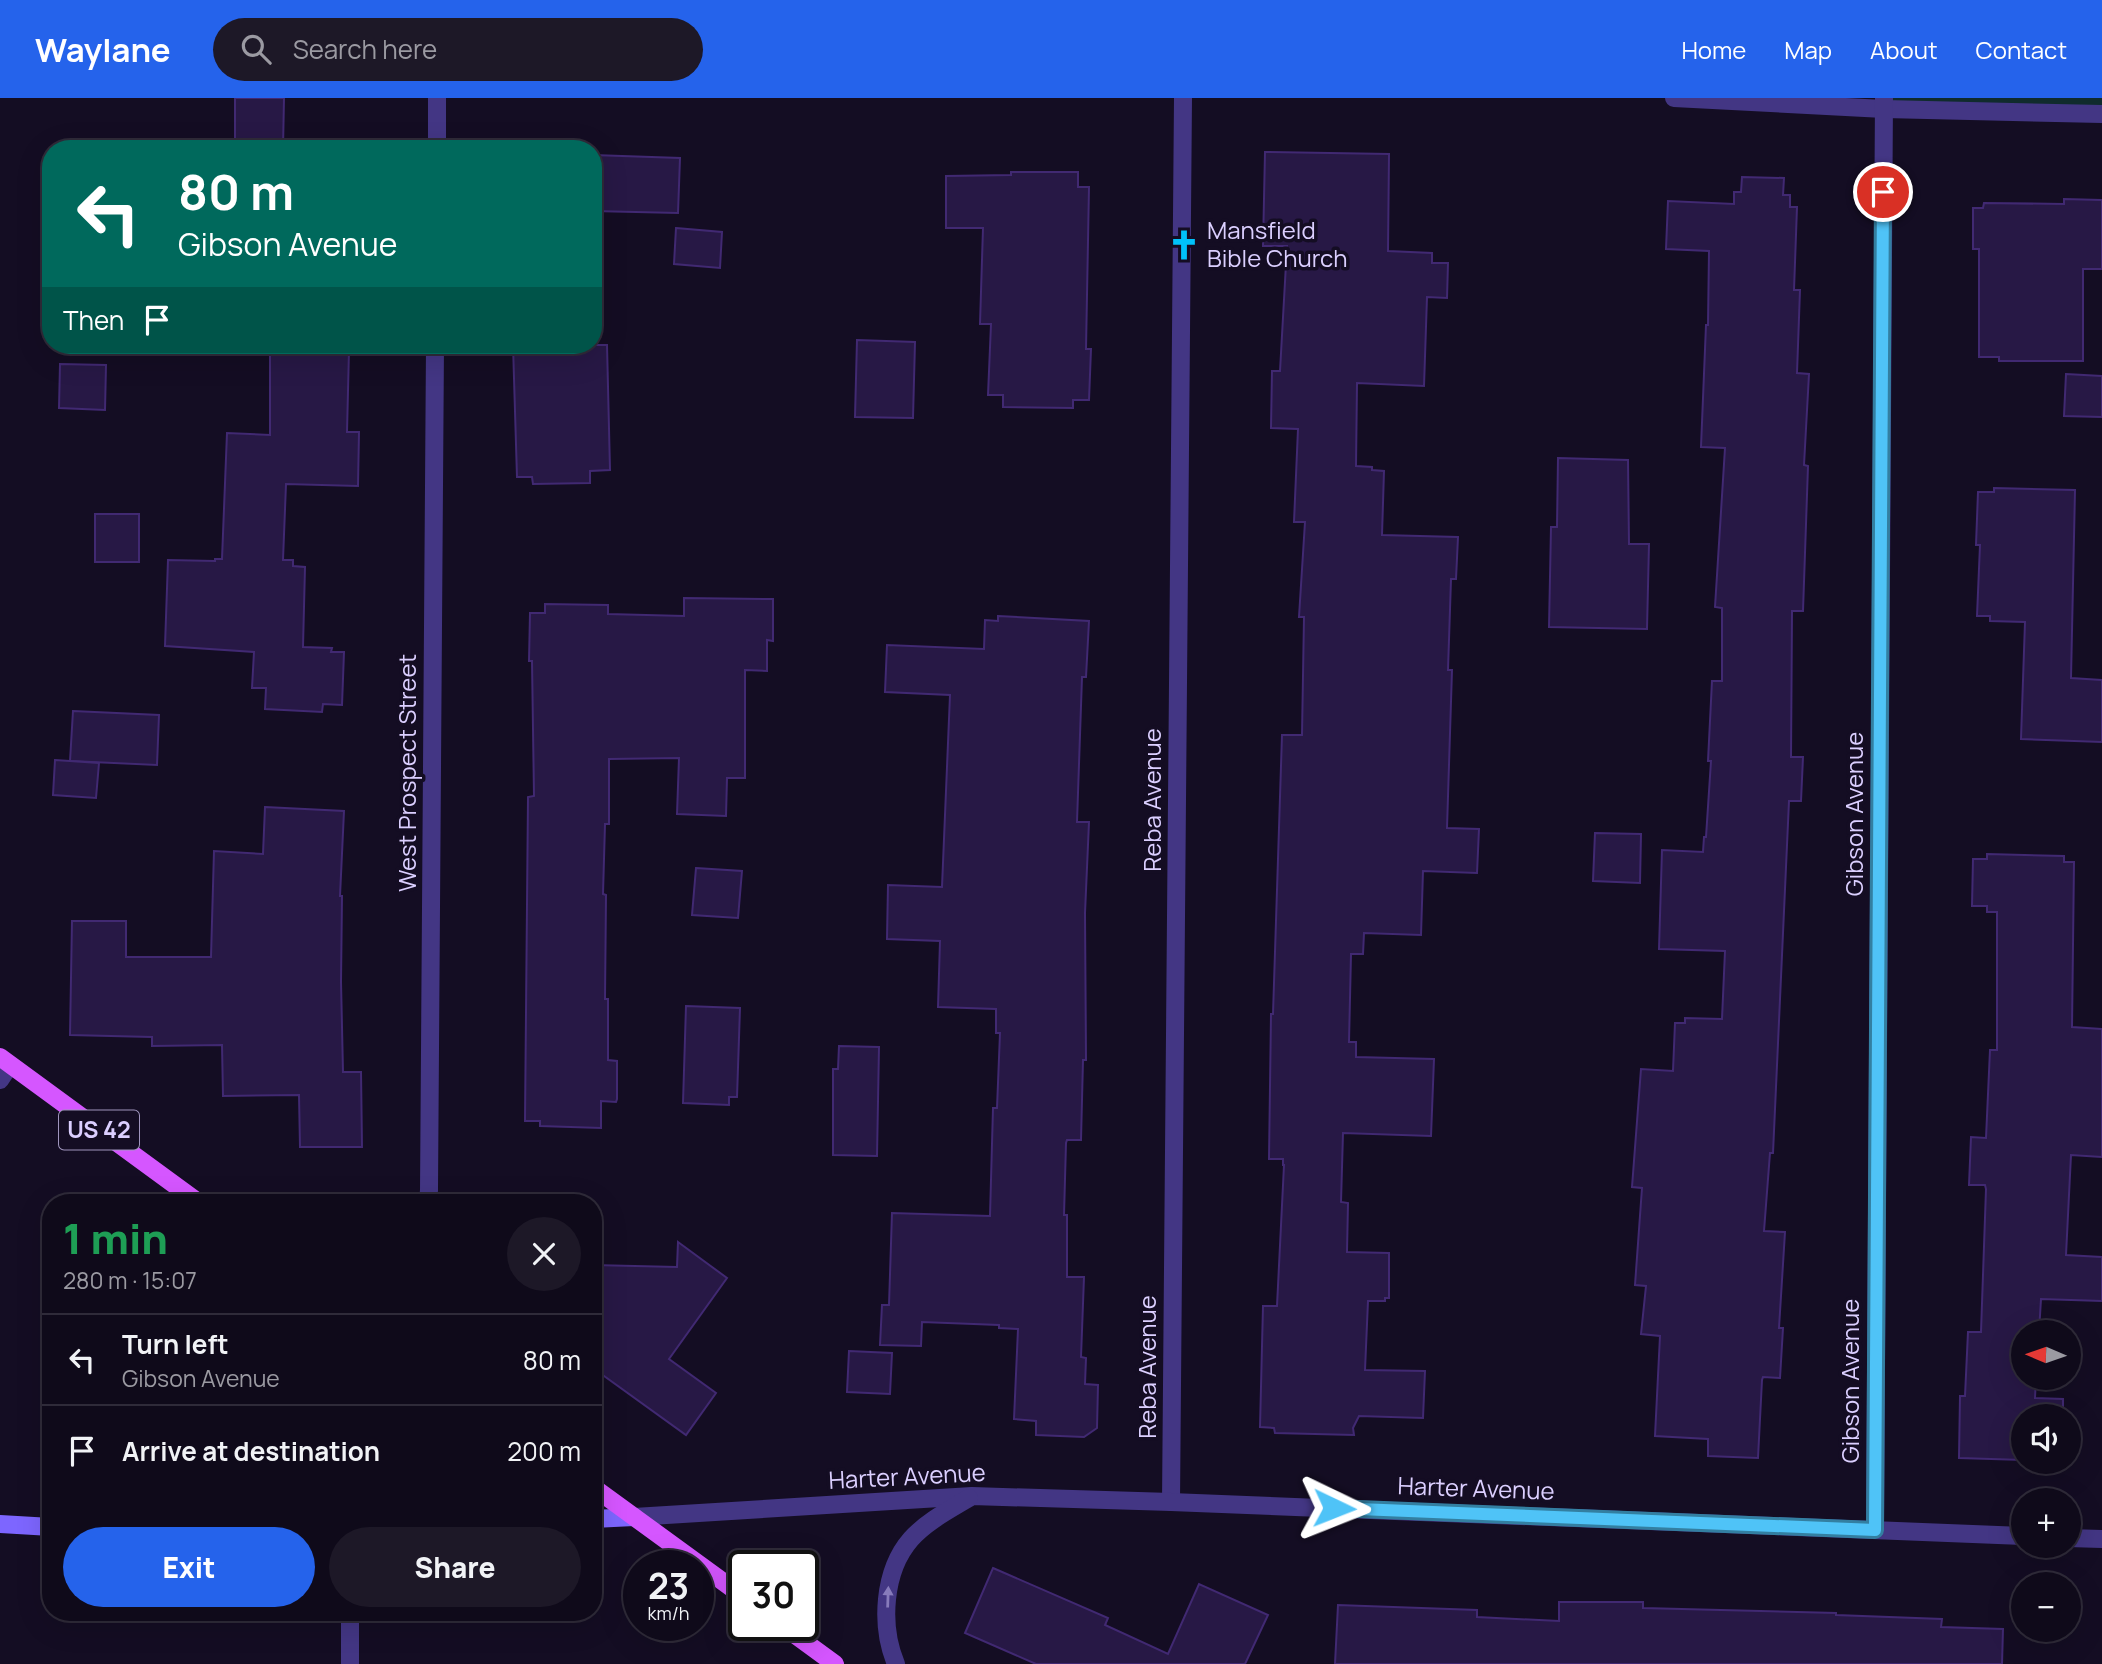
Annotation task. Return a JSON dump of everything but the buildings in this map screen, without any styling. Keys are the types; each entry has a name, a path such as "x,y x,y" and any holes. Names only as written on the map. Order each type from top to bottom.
{"main road":[{"name":"US 42","path":"3,1067 186,1194"},
{"path":"602,1494 728,1585"},
{"path":"804,1641 835,1664"}],"street":[{"path":"437,98 437,140"},
{"name":"Reba Avenue","path":"1171,1502 1183,98"},
{"path":"1674,98 1884,103 2102,114"},
{"name":"Gibson Avenue","path":"1875,1530 1884,103"},
{"name":"West Prospect Street","path":"429,1194 435,354"},
{"path":"896,1664 891,1652 887,1618 888,1587 896,1563 911,1539 932,1521 972,1496"},
{"name":"Harter Avenue","path":"634,1517 972,1496 2011,1536"},
{"path":"602,1519 634,1517"},
{"path":"0,1524 42,1526"},
{"path":"2081,1538 2102,1539"},
{"path":"350,1621 350,1664"}],"green space":[{"path":"1884,98 2102,98 2102,114 1884,109"}],"place":[{"name":"Mansfield Bible Church","path":"1184,245"}],"route":[{"path":"1334,1508 1875,1530 1883,192"}]}
